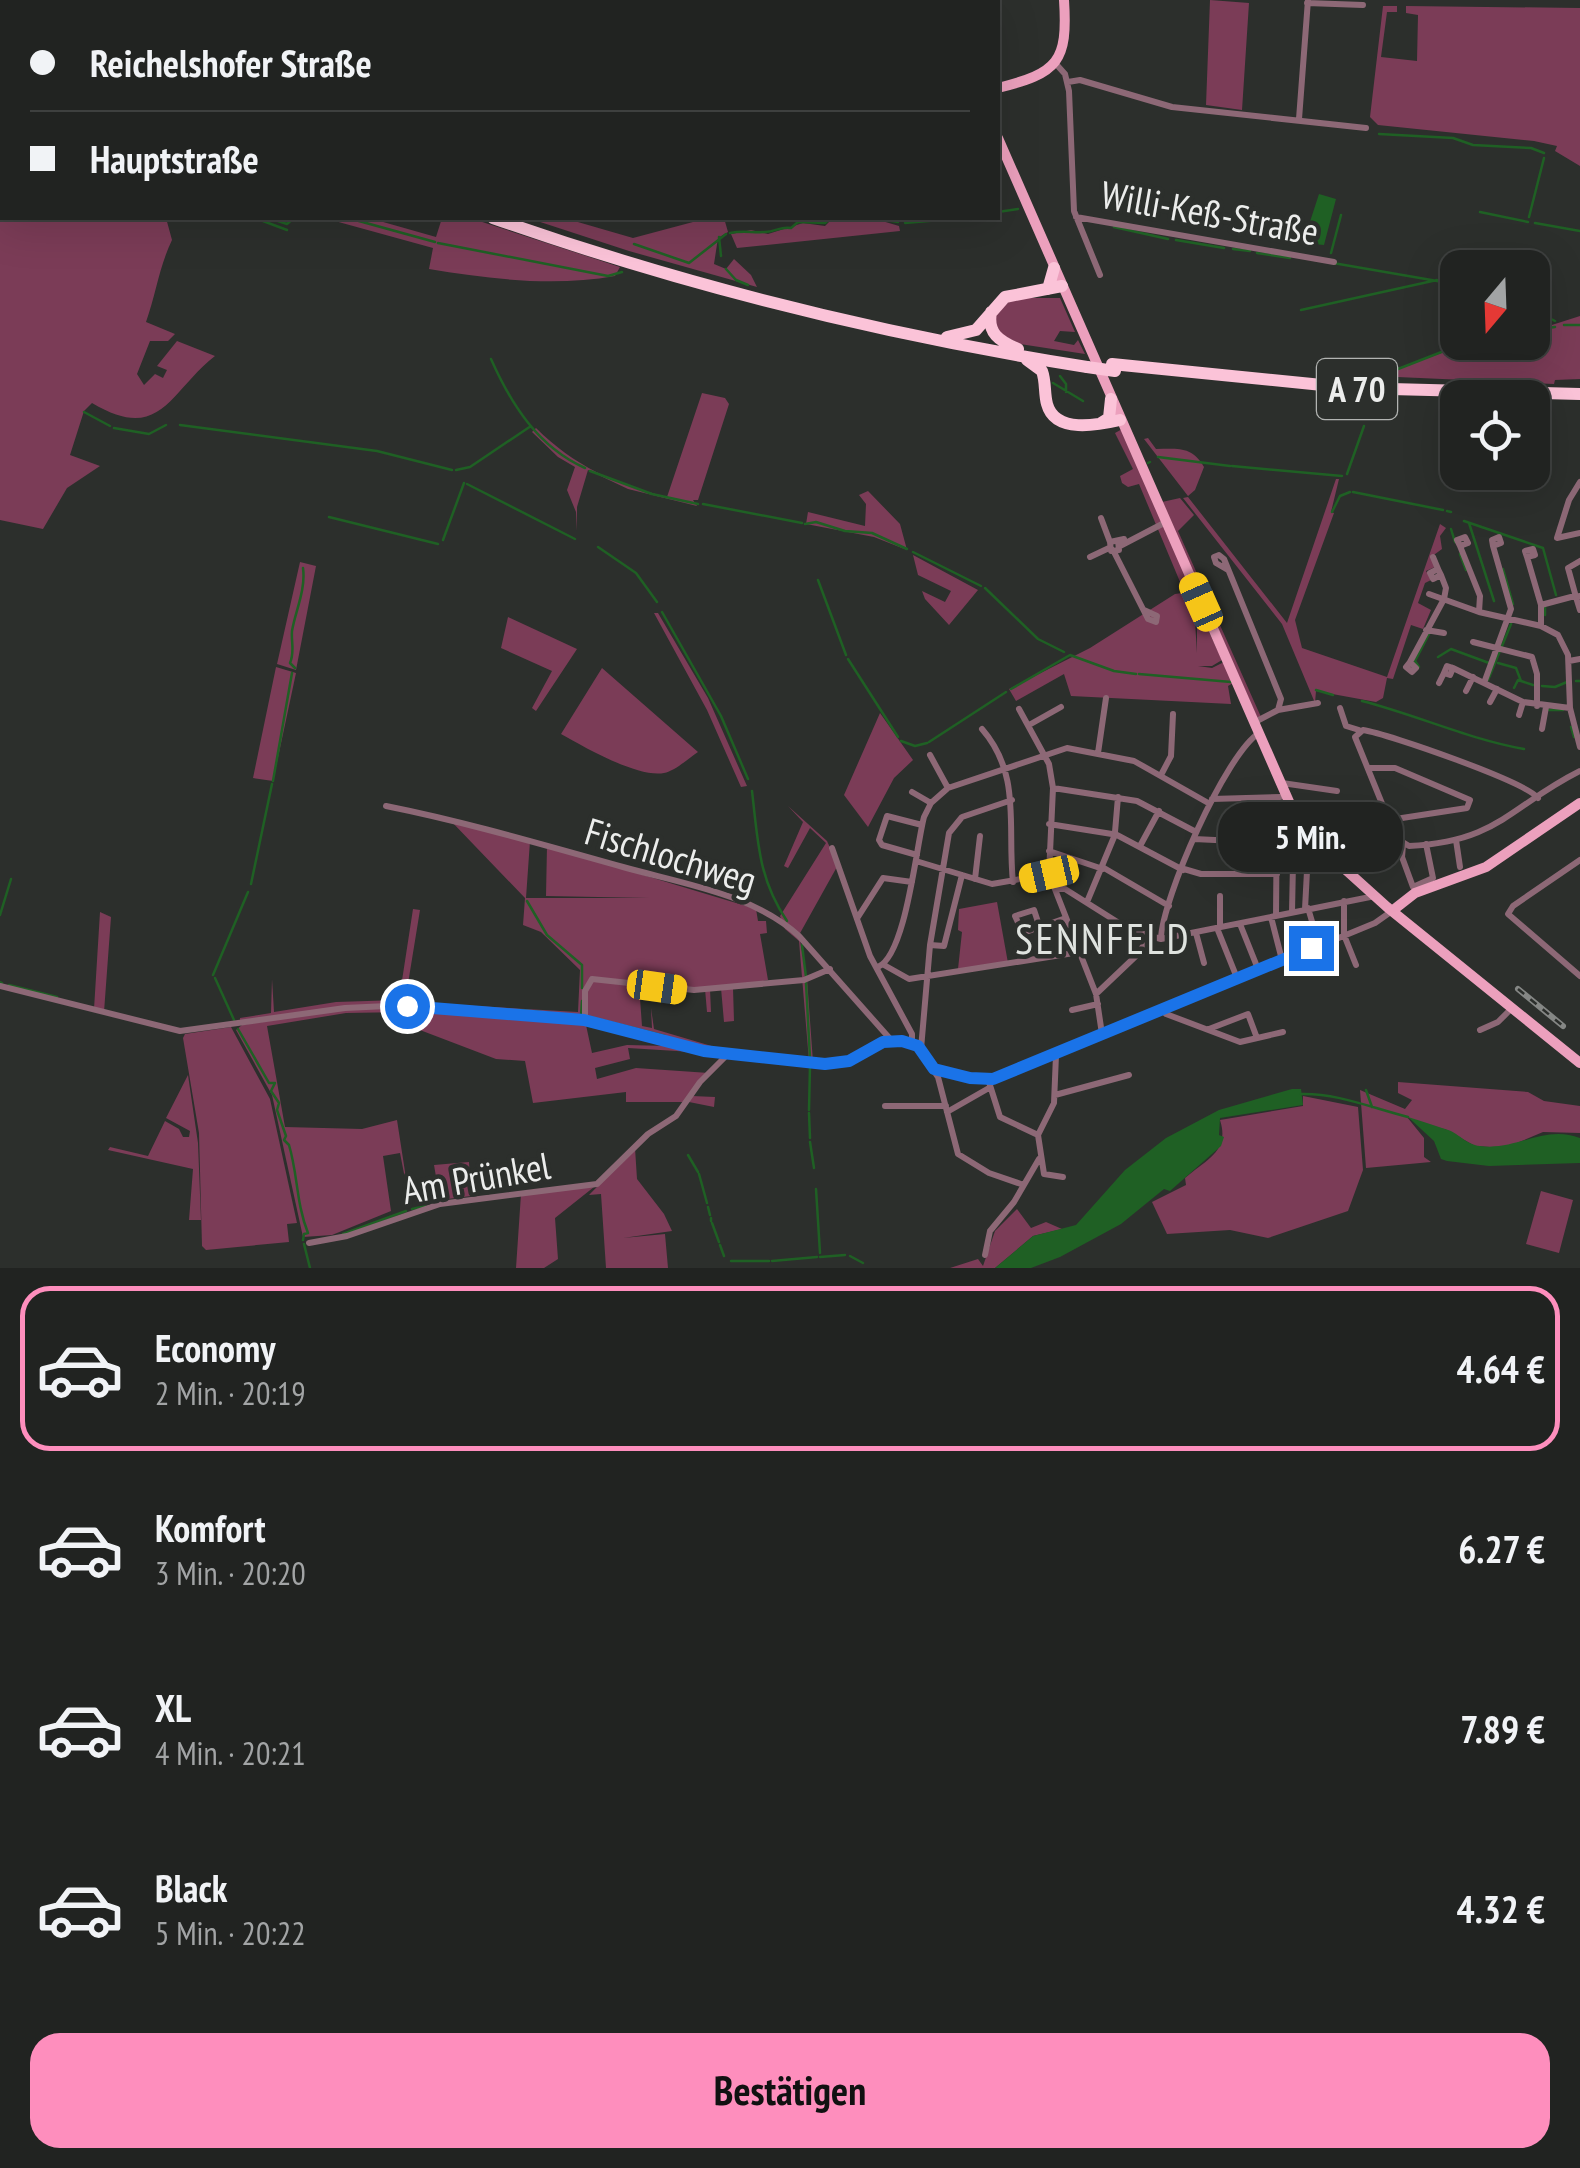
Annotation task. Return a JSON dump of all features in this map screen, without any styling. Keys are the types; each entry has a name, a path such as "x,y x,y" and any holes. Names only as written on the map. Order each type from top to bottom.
{"highway":[{"name":"A 70","path":"499,220 623,261 764,298 1014,352 1292,390 1440,397"},
{"name":"A 70","path":"515,220 749,294"},
{"path":"947,337 970,334 1009,295 1055,288 1054,268"},
{"name":"A 70","path":"764,298 1014,352"},
{"path":"991,310 989,323 994,335 1038,367 1049,408 1060,421 1120,420"},
{"path":"1046,392 1058,374 1085,363"},
{"name":"A 70","path":"1114,368 1370,390 1580,396"},
{"name":"A 70","path":"1550,398 1580,396"},
{"path":"1101,422 1109,418 1111,399"}],"main road":[{"path":"1000,87 1031,79 1056,64 1066,38 1064,0"},
{"path":"1000,143 1054,268"},
{"path":"1055,288 1111,399 1166,522 1281,783 1282,797 1309,833 1392,911 1580,1062"},
{"path":"1392,911 1408,897 1486,867 1580,803"},
{"path":"1407,923 1403,910 1408,897"}],"street":[{"path":"1299,120 1308,1 1363,5"},
{"path":"1056,64 1068,82 1076,217 1100,275"},
{"path":"1068,82 1080,80 1172,107 1366,128"},
{"name":"Willi-Keß-Straße","path":"1076,217 1334,262"},
{"path":"1580,482 1569,500 1557,538 1580,532"},
{"path":"1152,528 1160,509"},
{"path":"1101,518 1144,610"},
{"path":"1090,557 1166,522"},
{"path":"1457,539 1480,596 1480,612"},
{"path":"1484,683 1509,618 1510,603 1494,546"},
{"path":"1410,662 1444,600 1446,588 1432,557"},
{"path":"1526,557 1541,604 1541,626"},
{"path":"1580,561 1568,568 1580,610"},
{"path":"1228,570 1280,693 1278,710"},
{"path":"1429,594 1480,612 1541,626 1561,638 1569,661 1570,708 1580,746"},
{"path":"1541,604 1578,597"},
{"path":"1426,630 1444,634"},
{"path":"1473,642 1533,658 1536,706"},
{"path":"1569,661 1580,658"},
{"path":"1440,682 1447,666 1523,702 1570,708"},
{"path":"1466,691 1472,677"},
{"path":"1490,702 1497,690"},
{"path":"1098,753 1106,698"},
{"path":"1519,714 1523,702"},
{"path":"1161,939 1195,836 1240,752 1256,728 1278,710 1318,703"},
{"path":"1030,725 1061,707"},
{"path":"1542,728 1546,707"},
{"path":"1340,708 1346,726 1402,738 1529,787 1551,789"},
{"path":"1019,709 1045,754 1053,788 1049,874 1096,994 1102,1034"},
{"path":"1161,775 1170,756 1173,714"},
{"path":"982,729 1006,770 1012,800 1013,882"},
{"path":"1360,730 1354,740 1403,845 1402,858 1413,887 1433,878 1426,844"},
{"path":"880,966 897,940 922,825 931,803 948,788 1067,748 1134,761 1211,801 1282,797 1273,916 1282,960"},
{"path":"930,755 948,788"},
{"path":"1368,768 1395,768 1470,800 1467,808 1389,820"},
{"path":"1403,845 1456,840 1492,829 1580,771"},
{"path":"1281,783 1337,791"},
{"path":"1529,787 1538,798"},
{"path":"1053,788 1118,798 1159,811 1195,836 1277,843"},
{"path":"912,792 931,803"},
{"path":"1086,902 1104,868 1114,835 1118,798"},
{"path":"1012,800 957,821 946,840 930,946 922,1045 934,1069 958,1154 988,1173 1021,1184"},
{"name":"Fischlochweg","path":"386,806 514,836 750,906 787,925 892,1041"},
{"path":"1140,846 1159,811"},
{"path":"1292,912 1294,813"},
{"path":"922,825 887,816 879,840 882,845 942,869 992,884 1049,874"},
{"path":"1049,824 1114,835 1183,870 1201,874 1277,874"},
{"path":"1309,833 1307,908 1319,945"},
{"path":"975,879 980,836"},
{"path":"1456,840 1460,867"},
{"path":"832,848 857,918 912,1034 912,1043"},
{"path":"1048,851 1104,868 1169,906"},
{"path":"1580,860 1513,906 1508,914 1580,976"},
{"path":"930,946 944,946 962,875"},
{"path":"857,918 883,878 912,882"},
{"path":"1055,888 1065,888 1130,930 1161,939 1344,901 1378,898 1380,920"},
{"path":"1220,896 1218,928 1237,978"},
{"path":"1344,901 1344,935 1356,965"},
{"path":"885,1106 946,1109 989,1084 1056,1054 1380,920 1392,911"},
{"path":"1040,928 1066,918"},
{"path":"1240,924 1258,969"},
{"path":"1196,933 1204,963"},
{"path":"1096,994 1137,956 1150,936"},
{"path":"880,966 904,978 1080,952"},
{"path":"584,1020 586,987 592,980 694,990 804,980 830,970"},
{"path":"0,986 180,1031 365,1006 584,1020 728,1054 838,1064 892,1041 922,1045"},
{"path":"1072,1010 1098,1004"},
{"path":"1162,1008 1166,1014 1240,1042 1283,1032"},
{"path":"1480,1030 1496,1024 1511,1009"},
{"path":"1208,1030 1248,1014 1257,1038"},
{"name":"Am Prünkel","path":"309,1243 347,1236 440,1204 597,1184 676,1116 700,1082 728,1054"},
{"path":"1044,1174 1038,1135 1055,1095 1056,1054"},
{"path":"934,1069 989,1084"},
{"path":"1055,1095 1129,1076"},
{"path":"989,1084 1002,1120 1038,1135"},
{"path":"985,1254 990,1232 1014,1202 1039,1158"},
{"path":"1032,1174 1064,1177"}],"shaded area":[{"path":"1210,0 1249,3 1242,110 1206,105"},
{"path":"1383,6 1397,6 1397,12 1387,12 1381,57 1417,61 1418,15 1406,13 1406,6 1580,8 1580,166 1555,151 1557,146 1534,141 1378,125 1370,117"},
{"path":"1319,194 1336,199 1324,245 1303,243"},
{"path":"0,220 167,220 172,240 146,322 175,334 168,341 150,341 137,374 144,385 155,374 163,378 167,370 157,366 177,341 215,356 174,398 149,416 115,414 92,403 84,411 70,455 100,466 67,488 43,529 0,520"},
{"path":"331,220 376,220 436,237 441,220 476,220 620,267 615,276 592,279 498,279 429,269 433,248"},
{"path":"534,220 571,220 633,238 700,220 725,220 728,232 718,238 714,264 726,269 734,259 757,287"},
{"path":"831,220 879,220 899,226 900,231 737,248 731,234 751,230 768,234 803,223 825,226"},
{"path":"1060,298 1075,332 1060,331 1054,341 1074,345 1078,340 1085,354 1020,344 997,332 994,316 1008,302"},
{"path":"1580,316 1580,379 1555,380 1554,384 1550,380 1375,376 1440,353 1440,360 1550,360 1550,326"},
{"path":"702,393 725,398 729,404 698,500 693,500 697,506 628,489 588,470 577,507 577,531 576,512 567,490 575,467 532,432 536,428 565,453 596,472 667,497"},
{"path":"1124,428 1193,585 1183,589 1139,484 1128,487 1122,483 1120,476 1133,469 1115,433"},
{"path":"1148,438 1156,449 1184,450 1195,455 1204,467 1195,490 1188,496 1144,439"},
{"path":"1336,479 1331,512 1334,513 1295,620 1302,648 1387,677 1440,524 1446,528 1440,536 1442,549 1431,557 1435,567 1426,571 1431,580 1425,583 1418,603 1431,610 1423,629 1411,625 1393,679 1387,678 1383,698 1376,702 1316,691 1315,703 1282,624 1183,498 1188,497 1287,623"},
{"path":"868,491 900,524 907,550 874,537 806,524 808,512 865,526 866,504 859,495"},
{"path":"1180,498 1194,515 1178,531 1261,717 1257,717 1162,502"},
{"path":"913,555 978,590 949,625 922,591 945,602 951,591 918,575"},
{"path":"300,562 316,566 296,670 277,664"},
{"path":"1189,592 1194,605 1197,653 1197,606 1222,660 1212,666 1198,666 1212,668 1224,662 1233,683 1228,686 1231,704 1071,696 1064,674 1016,701 1009,689 1090,648 1175,594"},
{"path":"654,613 658,613 708,698 747,786 741,787 707,710"},
{"path":"508,617 577,649 536,711 532,708 552,671 501,648"},
{"path":"276,667 296,673 273,781 253,778"},
{"path":"602,668 698,752 673,770 653,773 611,760 561,734"},
{"path":"880,713 913,760 894,778 868,827 844,795"},
{"path":"788,806 827,841 838,865 799,935 807,979 813,1062 809,1061 799,941 785,929 780,916 826,843 810,828 788,868 784,866 803,822"},
{"path":"451,821 530,841 526,898 649,898 546,896 547,846 756,909 758,921 766,921 767,933 760,934 768,980 733,988 734,1021 724,1022 721,988 710,989 711,1012 707,1012 705,989 639,984 642,1026 652,1028 651,1008 654,1029 725,1050 725,1054 628,1048 630,1059 595,1068 597,1079 636,1068 709,1073 692,1096 715,1097 714,1107 689,1102 626,1102 626,1092 533,1103 525,1061 496,1059 412,1027 409,1012 432,1012 410,1010 402,1004 240,1021 271,1013 272,979 274,1012 336,1002 399,1000 413,909 420,910 405,1002 578,1012 580,970 541,932 523,925 525,898","holes":["586,1025 667,1046 627,1045 592,1053"]},
{"path":"997,902 1008,963 958,969 962,932 958,930 959,909"},
{"path":"100,912 111,917 104,1012 94,1009"},
{"path":"404,1008 405,1012 346,1013 267,1026 285,1127 362,1129 397,1120 410,1204 400,1153 383,1156 391,1211 332,1235 303,1237 272,1095 236,1030 242,1025 345,1009"},
{"path":"231,1027 270,1099 297,1223 287,1224 289,1242 206,1250 202,1246 199,1133 183,1038 185,1034"},
{"path":"188,1075 198,1143 201,1220 189,1220 193,1169 108,1150 110,1147 148,1156 165,1121 179,1129 183,1137 189,1137 190,1131 166,1118"},
{"path":"1398,1082 1528,1092 1544,1101 1580,1106 1580,1133 1543,1132 1505,1148 1475,1146 1445,1129 1407,1117 1424,1138 1424,1157 1431,1162 1366,1168 1360,1090 1405,1109 1412,1100 1398,1093"},
{"path":"1301,1089 1303,1105 1220,1118 1219,1135 1224,1137 1221,1146 1170,1191 1164,1189 1121,1224 1031,1268 995,1268 1033,1236 1076,1225 1125,1170 1166,1138 1219,1110"},
{"path":"1303,1096 1358,1107 1363,1170 1348,1211 1268,1238 1230,1230 1167,1234 1152,1202 1186,1185 1185,1178 1214,1154 1222,1139 1220,1120 1303,1106"},
{"path":"1408,1117 1480,1146 1506,1145 1554,1134 1580,1138 1580,1163 1489,1166 1447,1161 1441,1159 1434,1141"},
{"path":"635,1148 637,1179 672,1231 623,1238 665,1234 668,1268 606,1268 601,1194 589,1195"},
{"path":"469,1162 471,1196 440,1200 434,1165"},
{"path":"594,1187 555,1218 558,1259 544,1268 516,1268 521,1194"},
{"path":"1541,1191 1573,1200 1559,1253 1526,1244"},
{"path":"1017,1209 1031,1228 1046,1222 1062,1229 1033,1236 995,1268 950,1268 978,1259 983,1266 995,1231"}],"waterway":[{"path":"1379,134 1453,138 1473,145 1531,148 1544,153"},
{"path":"1529,217 1544,158"},
{"path":"1000,212 1018,209"},
{"path":"1480,212 1528,222"},
{"path":"1331,253 1341,215"},
{"path":"260,220 287,230"},
{"path":"275,220 287,224 292,220"},
{"path":"355,220 435,242"},
{"path":"730,233 769,232 791,228 798,222 829,220"},
{"path":"886,220 898,222"},
{"path":"905,223 940,220"},
{"path":"1535,223 1580,231"},
{"path":"1114,227 1168,239"},
{"path":"634,244 689,263 726,234"},
{"path":"719,237 721,256"},
{"path":"1176,240 1224,248"},
{"path":"438,243 608,276 622,272"},
{"path":"1233,249 1250,251"},
{"path":"1257,253 1290,258"},
{"path":"1333,263 1440,281"},
{"path":"726,269 736,280 748,285"},
{"path":"1301,310 1437,280"},
{"path":"1550,318 1555,321"},
{"path":"1564,325 1580,325"},
{"path":"1550,328 1555,327"},
{"path":"1375,378 1440,353"},
{"path":"491,359 528,423 553,448 585,468"},
{"path":"1060,376 1066,392"},
{"path":"1053,383 1083,401"},
{"path":"84,412 110,426"},
{"path":"114,428 149,434 166,425"},
{"path":"180,425 377,451 452,470"},
{"path":"456,470 470,467 531,426"},
{"path":"1347,474 1364,426"},
{"path":"1158,457 1230,466"},
{"path":"1232,466 1342,476"},
{"path":"590,471 652,494 698,504"},
{"path":"443,540 464,483"},
{"path":"467,484 575,539"},
{"path":"1332,512 1340,496 1350,492"},
{"path":"1353,492 1443,510"},
{"path":"703,504 802,523"},
{"path":"1447,511 1451,512"},
{"path":"329,517 438,544"},
{"path":"1464,521 1543,548 1556,595"},
{"path":"805,524 816,522 845,531 872,533 907,549"},
{"path":"1469,523 1494,601"},
{"path":"1451,529 1455,542"},
{"path":"598,547 636,573 657,602"},
{"path":"913,552 981,586"},
{"path":"1460,554 1466,570"},
{"path":"295,668 290,663 292,631 302,593 303,568"},
{"path":"1503,569 1513,604"},
{"path":"818,580 846,655"},
{"path":"985,588 1038,639 1064,652"},
{"path":"1545,606 1545,615"},
{"path":"662,612 721,716 748,779"},
{"path":"1488,680 1511,624"},
{"path":"1419,667 1415,661 1429,634"},
{"path":"1438,657 1451,649 1489,663"},
{"path":"1011,689 1070,655 1114,671 1136,674"},
{"path":"848,659 898,737"},
{"path":"1498,663 1516,668 1521,681 1533,685"},
{"path":"273,781 292,673"},
{"path":"1139,674 1231,682"},
{"path":"1514,688 1521,681"},
{"path":"1542,686 1555,687 1567,682"},
{"path":"1316,690 1333,695"},
{"path":"929,742 1006,692"},
{"path":"1362,701 1524,749"},
{"path":"1549,710 1563,710"},
{"path":"1571,727 1574,737"},
{"path":"901,741 915,746 927,743"},
{"path":"251,884 272,784"},
{"path":"752,791 765,874 787,921"},
{"path":"0,915 11,879"},
{"path":"213,975 248,892"},
{"path":"527,901 547,935 582,965 582,988"},
{"path":"802,945 806,977"},
{"path":"215,978 234,1020"},
{"path":"806,983 810,1058"},
{"path":"9,985 57,997"},
{"path":"519,1010 581,1016 582,1001"},
{"path":"589,1017 665,1036"},
{"path":"238,1029 269,1083 275,1083 271,1091 279,1103 277,1110 292,1156 308,1233 303,1240"},
{"path":"670,1038 685,1043"},
{"path":"809,1110 810,1066"},
{"path":"1366,1090 1372,1107"},
{"path":"1301,1094 1341,1098 1408,1117"},
{"path":"809,1113 810,1138"},
{"path":"810,1142 814,1168"},
{"path":"688,1155 698,1172"},
{"path":"699,1174 707,1203"},
{"path":"816,1189 820,1253"},
{"path":"412,1209 425,1206"},
{"path":"708,1207 710,1215"},
{"path":"343,1234 406,1211"},
{"path":"712,1223 719,1242"},
{"path":"304,1244 310,1268"},
{"path":"720,1245 724,1256"},
{"path":"820,1257 845,1255"},
{"path":"850,1256 863,1263"},
{"path":"772,1261 817,1257"},
{"path":"731,1261 769,1261"}],"railway":[{"path":"1518,989 1563,1026"}],"district":[{"name":"SENNFELD","path":"1103,938"}],"route":[{"path":"407,1006 584,1020 616,1025 704,1051 825,1064 849,1061 883,1042 902,1041 918,1046 934,1069 993,1079 1311,948"}]}
